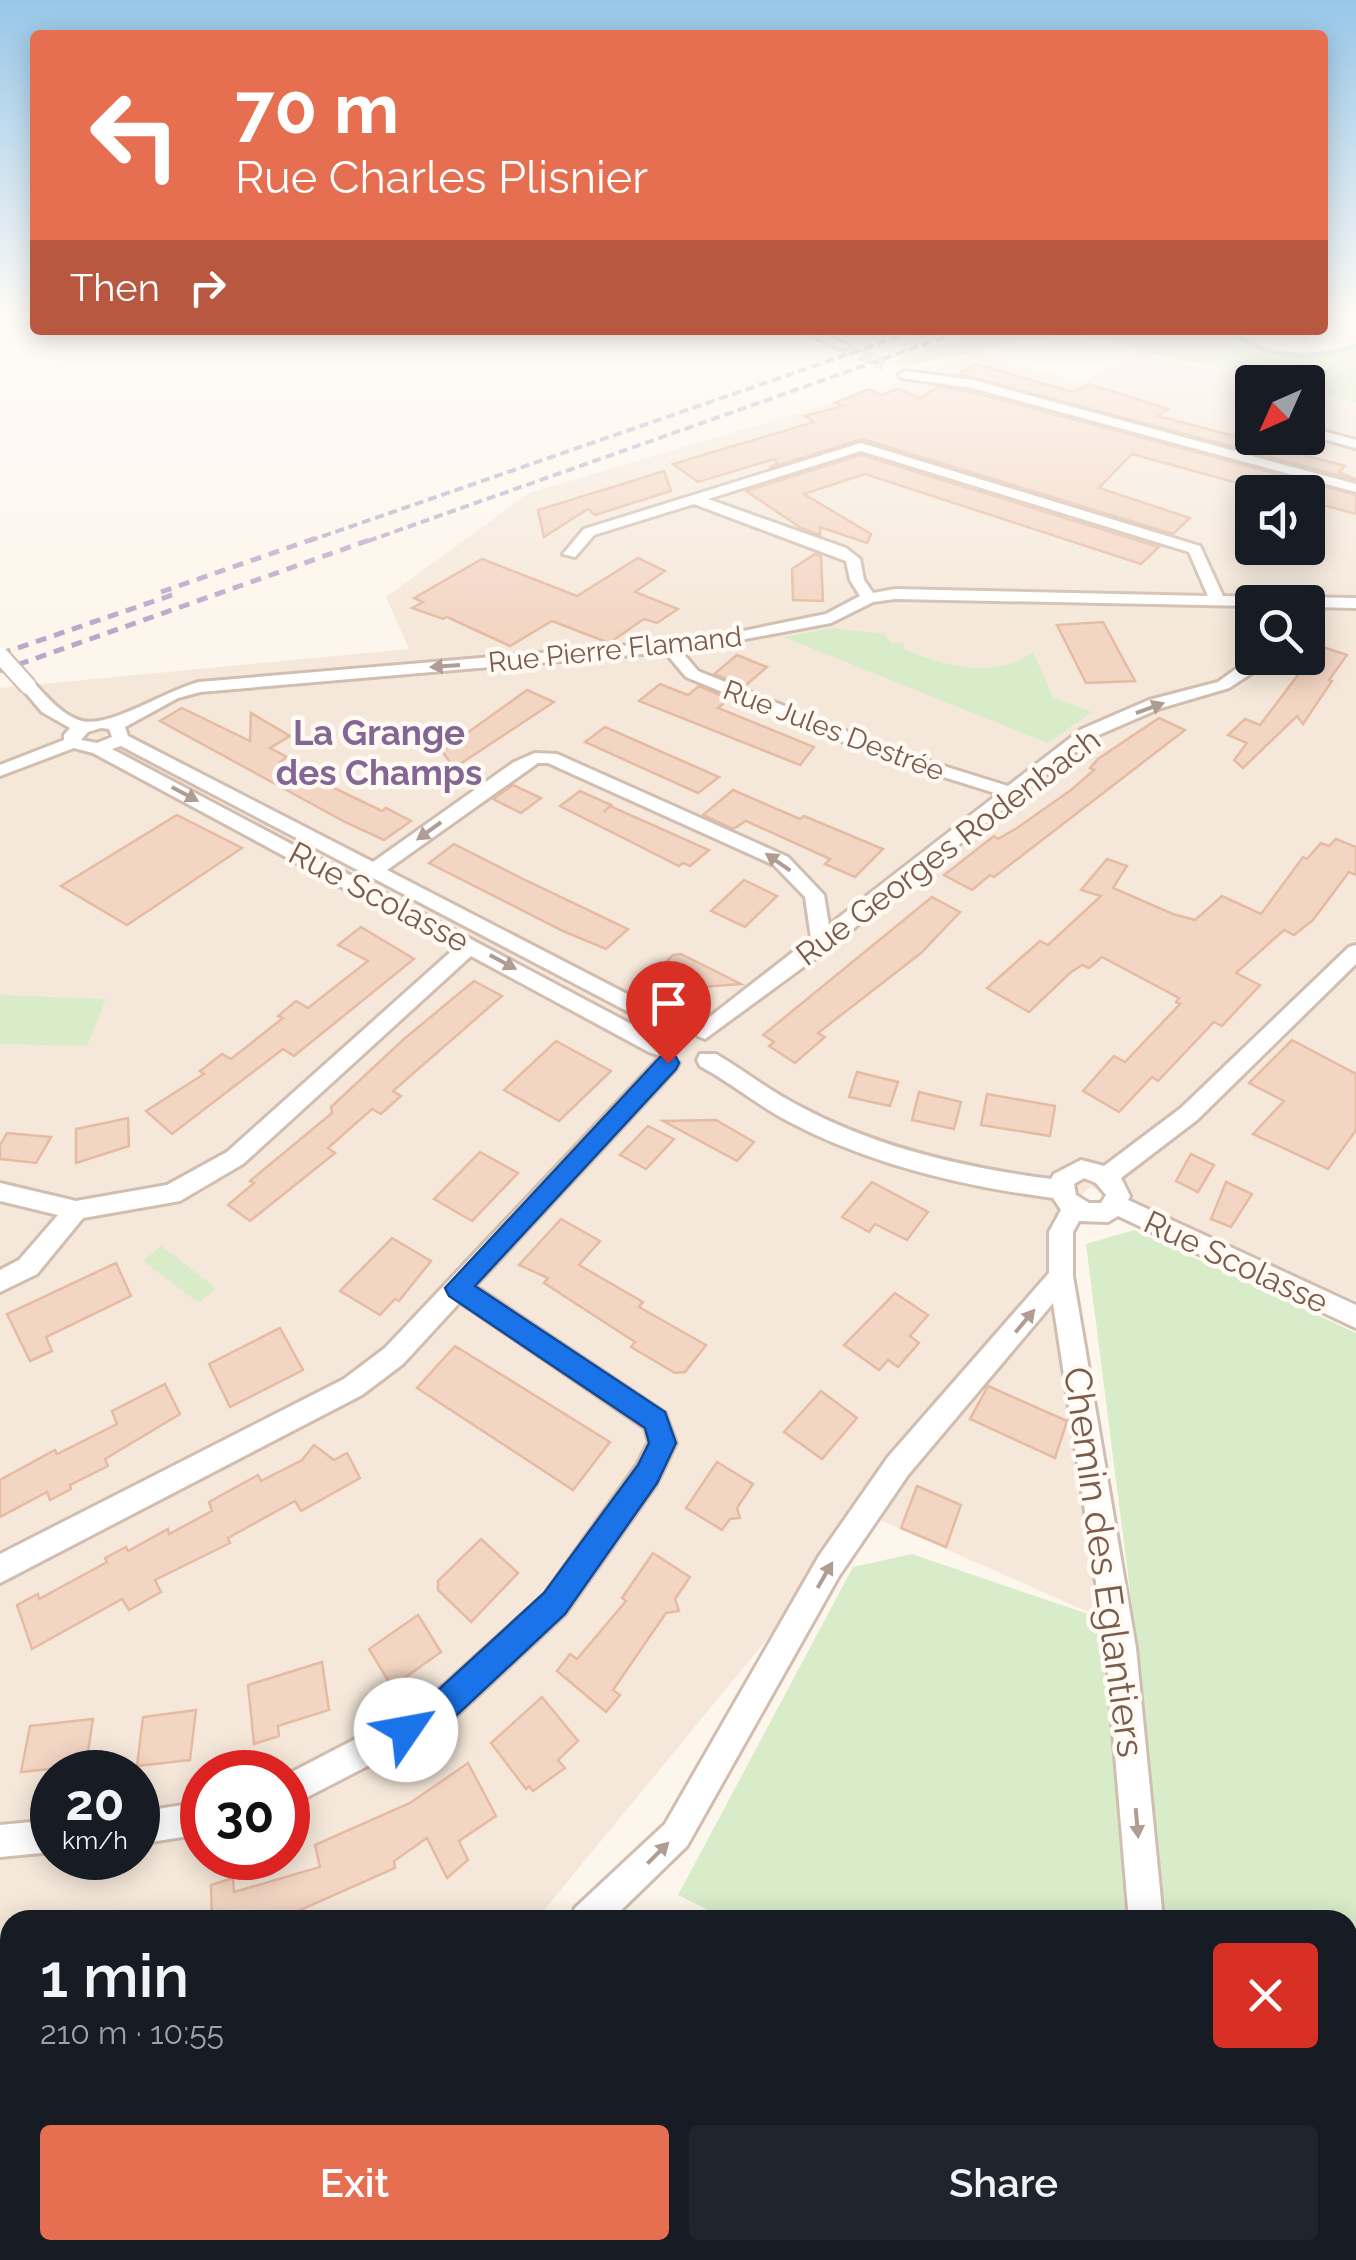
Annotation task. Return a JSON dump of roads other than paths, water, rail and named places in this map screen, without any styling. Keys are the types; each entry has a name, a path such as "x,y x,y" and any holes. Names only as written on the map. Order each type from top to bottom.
{"street":[{"path":"1107,421 1356,488"},
{"path":"1325,436 1356,444"},
{"path":"570,554 589,532 852,449 872,448 1195,548 1216,600"},
{"path":"694,499 841,550 852,559 857,580 869,598"},
{"name":"Rue Pierre Flamand","path":"98,749 172,695 199,687 670,649 832,618 869,598 896,594 1235,601"},
{"name":"Rue Pierre Flamand","path":"1325,603 1356,603"},
{"name":"Rue Jules Destrée","path":"670,649 692,674 893,755 1010,792"},
{"path":"0,655 78,736"},
{"name":"Rue Georges Rodenbach","path":"705,1031 1088,734 1157,703 1219,687 1237,675"},
{"path":"0,771 101,723 118,732"},
{"name":"Rue Scolasse","path":"118,732 653,1016 680,1026"},
{"name":"Rue Scolasse","path":"78,736 471,945 662,1055"},
{"path":"376,869 520,766 536,758 551,758 781,861 814,895 822,943"},
{"path":"0,1192 76,1210 172,1194 235,1158 471,945"},
{"path":"1107,1176 1189,1114 1356,952"},
{"path":"0,1569 353,1386 394,1356 662,1055 668,1030 680,1026 705,1031 714,1042 708,1060 694,1067 662,1055"},
{"path":"708,1060 793,1113 872,1148 1029,1186 1097,1214 1116,1205 1118,1196 1107,1176 1094,1170 1069,1172 1062,1180 1067,1199"},
{"name":"Chemin des Eglantiers","path":"1067,1199 1061,1232 1061,1276 1121,1648 1145,1910"},
{"name":"Rue Scolasse","path":"1116,1205 1356,1318"},
{"path":"0,1282 28,1267 76,1210"},
{"path":"598,1910 676,1835 829,1566 898,1466 1061,1276"},
{"path":"310,1780 434,1715 555,1604 648,1474 663,1443 656,1421 458,1288"},
{"path":"0,1841 30,1838"}],"railway":[{"path":"309,541 654,421"},
{"path":"368,541 706,421"},
{"path":"161,592 316,538"},
{"path":"0,671 375,538"},
{"path":"0,654 175,594"}],"district":[{"name":"La Grange des Champs","path":"379,753"}]}
